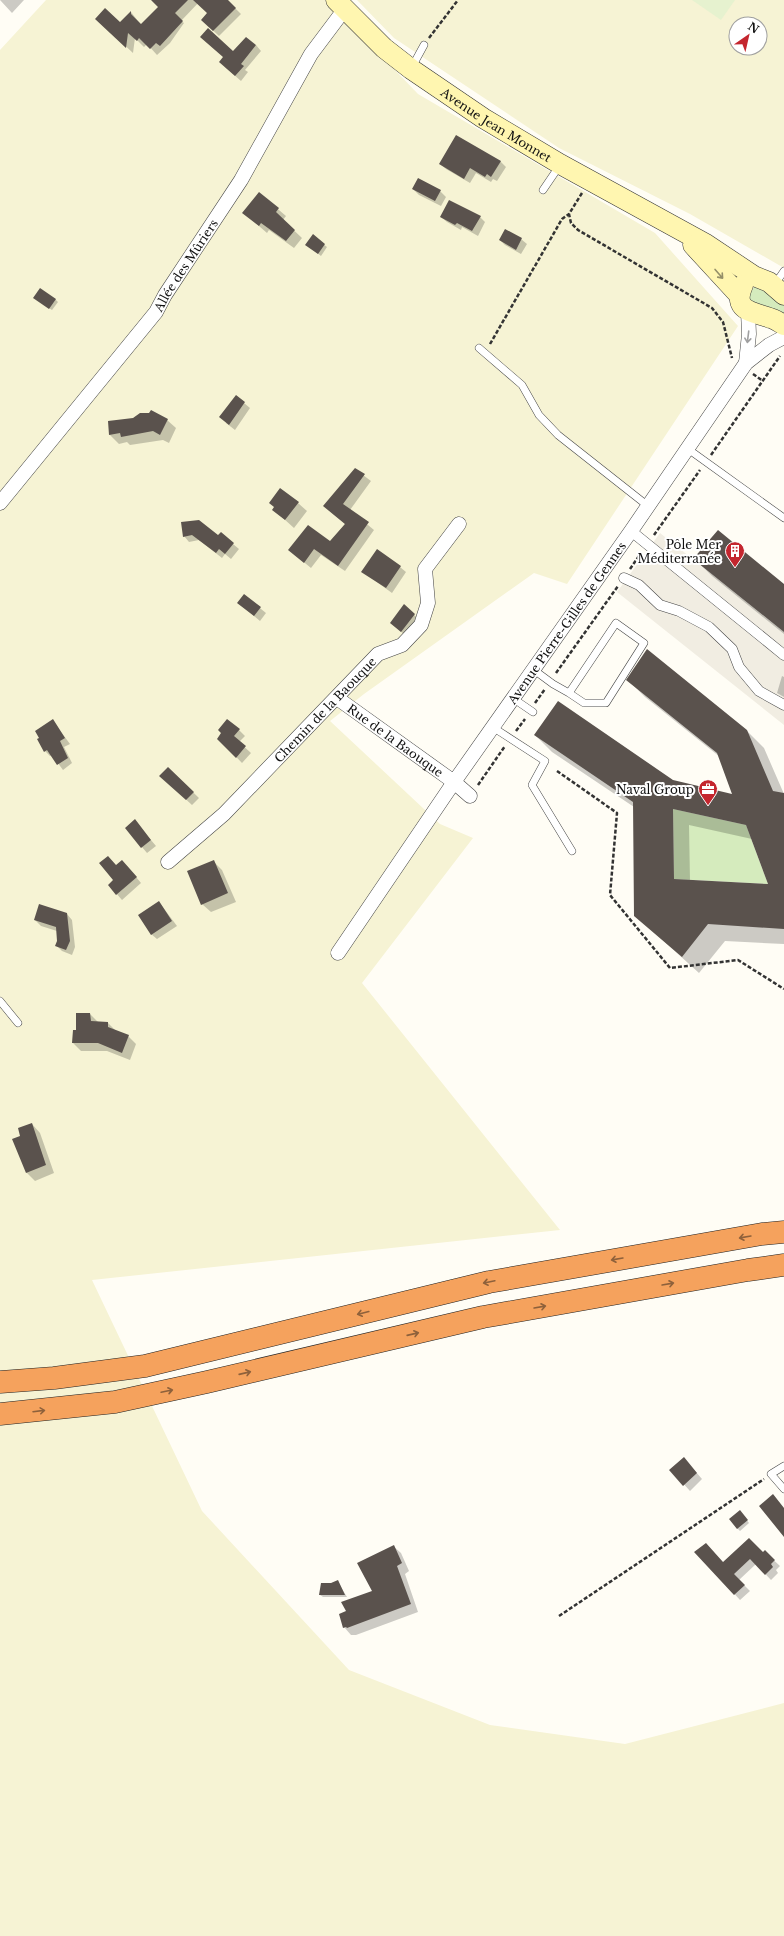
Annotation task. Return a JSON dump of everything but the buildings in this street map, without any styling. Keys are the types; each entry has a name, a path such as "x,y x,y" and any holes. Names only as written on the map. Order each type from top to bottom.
{"highway":[{"path":"0,1382 54,1378 145,1366 489,1282 762,1234 784,1232"},
{"path":"0,1414 115,1402 207,1382 483,1317 748,1270 784,1265"}],"main road":[{"name":"Avenue Jean Monnet","path":"340,5 384,48 411,69 483,118 589,181 706,244 754,276 781,284"},
{"name":"Avenue Jean Monnet","path":"672,226 700,252 744,303"},
{"path":"754,276 743,284 744,303 784,325"}],"street":[{"name":"Allée des Mûriers","path":"0,503 156,312 165,295 241,180 340,5"},
{"name":"Avenue Pierre-Gilles de Gennes","path":"744,303 749,334 746,363"},
{"name":"Avenue Pierre-Gilles de Gennes","path":"338,953 454,782 494,728 746,363 769,345 784,337"},
{"name":"Chemin de la Baouque","path":"168,862 224,814 378,654 402,645 421,624 428,603 425,569 459,524"},
{"path":"631,531 784,655"},
{"path":"624,578 640,585 660,604 679,611 709,627 732,649 739,667 759,691 784,705"},
{"name":"Rue de la Baouque","path":"337,698 454,782"},
{"path":"454,782 470,796"}],"lane":[{"path":"411,69 424,45"},
{"path":"543,190 560,164"},
{"path":"482,350 522,385 539,415 558,435 648,506"},
{"path":"688,449 784,518"},
{"path":"534,670 550,682 584,703 606,703 644,643 616,623 569,693"},
{"path":"514,699 533,712"},
{"path":"494,728 545,761 532,785 572,851"},
{"path":"0,1001 18,1023"},
{"path":"784,1466 771,1474 784,1489"}],"path":[{"path":"424,45 458,0"},
{"path":"482,350 562,219 569,214 589,181"},
{"path":"569,214 571,223 578,230 712,308 723,322 732,358"},
{"path":"550,682 784,350"},
{"path":"557,771 617,813 610,895 670,968 738,960 784,989"},
{"path":"559,1616 771,1474"}],"shaded area":[{"path":"46,0 328,0 418,94 655,233 738,326 567,584 534,573 364,694 330,721 440,824 473,838 362,983 560,1230 92,1280 202,1511 349,1670 490,1725 625,1744 784,1703 784,1936 0,1936 0,50"},
{"path":"357,0 784,0 784,268 690,214 559,148 394,38"},
{"path":"660,533 784,632 784,725 617,592"}],"green space":[{"path":"692,0 735,0 721,20"},
{"path":"754,287 766,287 784,304 784,319 754,306 748,296"},
{"path":"673,809 746,825 768,884 674,879"}],"place":[{"name":"Pôle Mer Méditerranée","path":"735,568"},
{"name":"Naval Group","path":"708,806"}]}
